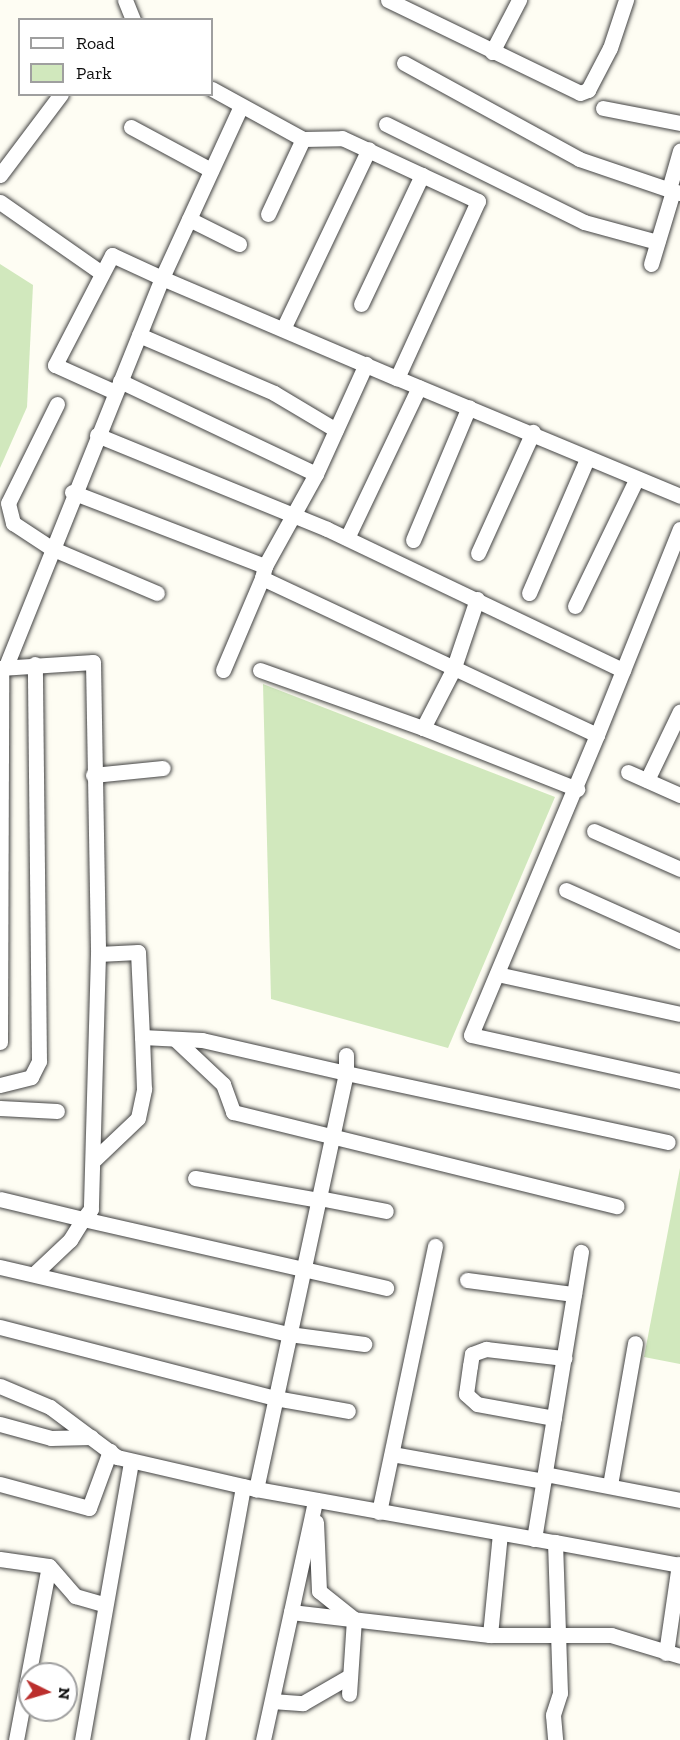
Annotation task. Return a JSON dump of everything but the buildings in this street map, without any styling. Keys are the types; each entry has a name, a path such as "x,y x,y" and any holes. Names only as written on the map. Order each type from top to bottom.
{"street":[{"path":"124,0 131,18"},
{"path":"388,0 580,93 588,90 610,48 626,0"},
{"path":"492,52 519,0"},
{"path":"404,63 579,159 674,191"},
{"path":"213,90 303,140 342,138 478,201 397,378"},
{"path":"0,175 59,96"},
{"path":"0,1042 2,667 72,492 162,278 241,106"},
{"path":"603,108 680,123"},
{"path":"386,124 584,222 657,242"},
{"path":"131,127 212,170"},
{"path":"268,214 303,140"},
{"path":"283,329 369,149"},
{"path":"651,264 674,191 680,151"},
{"path":"361,304 422,175"},
{"path":"0,202 100,272"},
{"path":"189,219 239,244"},
{"path":"316,474 117,386 55,365 100,272 112,255 397,378 533,432 636,480 680,496"},
{"path":"139,335 274,393 336,430"},
{"path":"223,670 288,516 316,474 366,364"},
{"path":"347,538 419,387"},
{"path":"57,404 8,503 13,523 51,548 157,593"},
{"path":"413,540 469,407"},
{"path":"478,553 533,432"},
{"path":"97,435 288,516 347,538 623,670"},
{"path":"528,593 587,459"},
{"path":"575,606 636,480"},
{"path":"72,492 263,572 453,670 597,735"},
{"path":"680,529 577,789 471,1035 680,1081"},
{"path":"423,728 431,722 453,670 477,599"},
{"path":"2,667 93,662 93,775 98,954 94,1196 70,1240 34,1274"},
{"path":"0,1085 31,1077 39,1061 35,664"},
{"path":"260,670 423,728 577,789"},
{"path":"647,780 679,716"},
{"path":"93,775 163,768"},
{"path":"628,772 680,795"},
{"path":"594,831 680,869"},
{"path":"566,890 680,941"},
{"path":"95,1159 138,1118 144,1089 138,952 98,954"},
{"path":"497,974 680,1014"},
{"path":"142,1037 175,1039 668,1142"},
{"path":"175,1039 223,1084 232,1112 617,1206"},
{"path":"197,1740 249,1488 275,1398 346,1074 346,1055"},
{"path":"0,1108 57,1112"},
{"path":"195,1178 386,1211"},
{"path":"0,1199 386,1288"},
{"path":"380,1512 435,1246"},
{"path":"534,1539 581,1252"},
{"path":"0,1267 289,1334 364,1344"},
{"path":"467,1280 574,1294"},
{"path":"0,1327 275,1398 348,1411"},
{"path":"610,1485 635,1343"},
{"path":"554,1418 477,1404 466,1394 472,1354 486,1349 564,1358"},
{"path":"0,1386 31,1396 110,1451 130,1462 315,1501 680,1564 673,1654 611,1635 490,1635 291,1612"},
{"path":"0,1424 51,1438 91,1437"},
{"path":"0,1484 89,1508 110,1451"},
{"path":"392,1454 545,1478 610,1485 680,1500"},
{"path":"82,1740 103,1604 130,1462"},
{"path":"263,1740 315,1501"},
{"path":"315,1501 319,1592 354,1619"},
{"path":"490,1635 500,1533"},
{"path":"555,1542 555,1634 561,1693 553,1715 555,1740"},
{"path":"0,1559 49,1566 75,1596 103,1604"},
{"path":"15,1740 49,1566"},
{"path":"349,1694 354,1619"},
{"path":"272,1701 303,1703 350,1676"}],"green space":[{"path":"0,264 33,285 27,407 0,468"},
{"path":"263,684 555,797 448,1048 271,999"},
{"path":"680,1168 680,1364 644,1357"}]}
